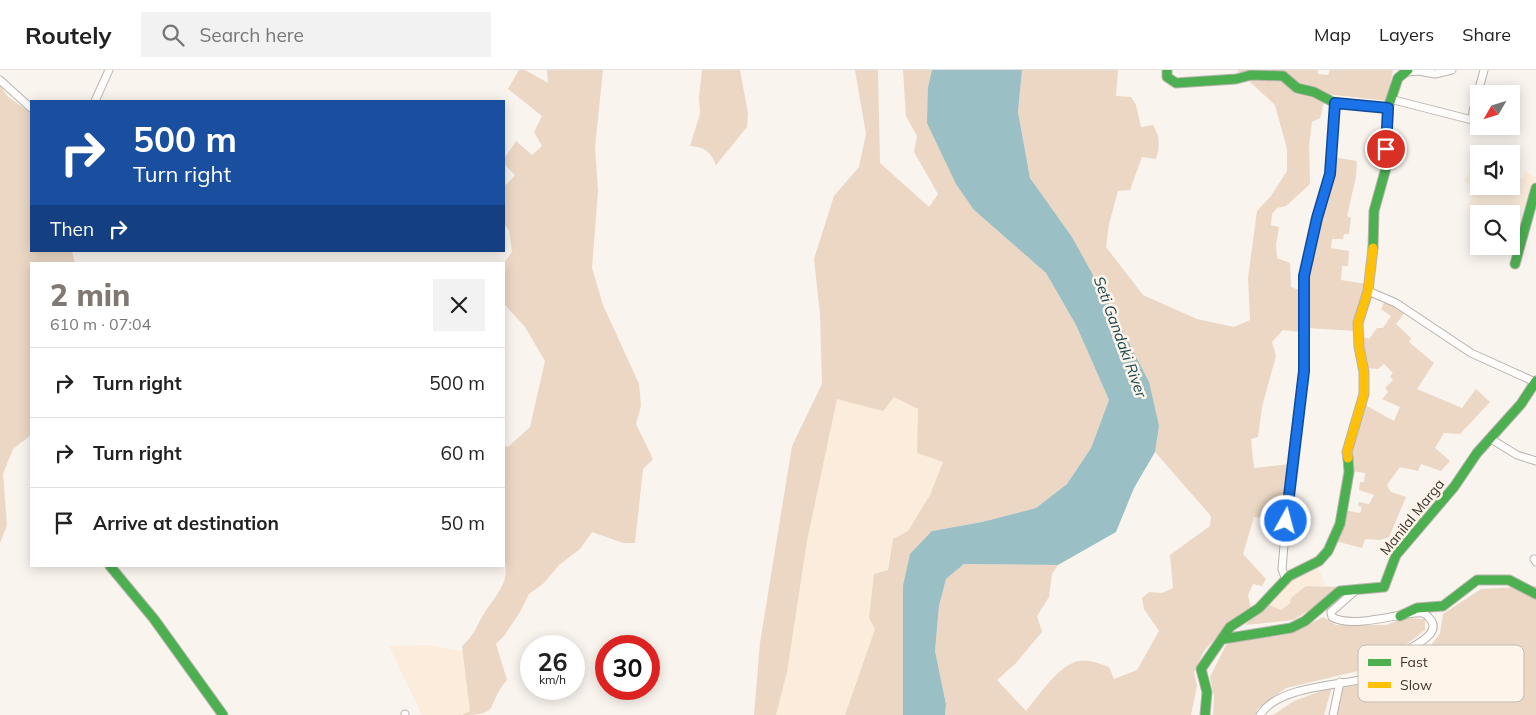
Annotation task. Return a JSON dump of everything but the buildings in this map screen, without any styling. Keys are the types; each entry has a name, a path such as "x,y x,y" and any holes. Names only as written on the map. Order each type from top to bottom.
{"street":[{"path":"95,100 109,70"},
{"path":"1167,70 1167,77 1176,83 1236,79 1251,75 1283,76 1297,88 1314,92 1335,103 1389,103 1472,120 1484,70"},
{"path":"1205,715 1209,699 1208,689 1201,669 1230,627 1259,608 1286,580 1301,568 1319,561 1328,552 1340,524 1349,472 1347,452 1364,394 1364,372 1358,323 1368,291 1372,265 1374,211 1386,168 1389,103 1398,78 1406,71 1435,74 1452,70"},
{"path":"0,80 30,107"},
{"path":"1286,580 1282,569 1286,521 1304,371 1304,276 1317,218 1330,174 1335,103"},
{"path":"1515,264 1536,188"},
{"path":"1368,291 1396,303 1464,349 1536,382"},
{"name":"Manilal Marga","path":"1222,639 1291,628 1305,621 1340,591 1384,587 1396,555 1454,487 1477,453 1491,439 1536,382"},
{"path":"1491,439 1516,455 1536,461"},
{"path":"111,567 154,619 223,715"},
{"path":"1400,616 1417,608 1443,606 1477,580 1509,580 1536,594"},
{"path":"1358,588 1336,606 1331,612 1332,617 1349,622 1400,616 1414,612 1424,613 1431,618 1433,624 1431,632 1417,645"},
{"path":"1260,715 1273,702 1303,690 1358,679"},
{"path":"1333,715 1340,682"}],"shaded area":[{"path":"519,70 525,70 548,83 547,70 603,70 595,147 598,191 592,268 603,305 639,384 641,406 636,424 653,459 643,469 635,543 623,543 592,532 580,549 559,565 544,583 529,594 520,612 504,636 496,644 507,680 488,711 475,715 462,715 470,711 462,646 474,632 503,584 505,577 505,446 508,447 530,427 545,361 525,327 505,305 504,262 512,252 509,230 505,225 505,184 515,175 505,165 505,158 516,141 532,155 542,146 534,132 542,116 508,89"},
{"path":"702,70 740,70 748,113 747,127 716,165 707,151 690,146 700,114 699,97"},
{"path":"855,70 878,70 880,163 929,207 938,194 914,152 917,136 906,116 903,70 932,70 928,87 974,210 1046,273 1076,325 1109,400 1091,448 1067,484 1036,508 982,522 932,531 904,679 903,715 845,715 875,629 869,618 874,574 888,570 893,539 908,531 930,495 943,462 917,453 918,409 894,397 883,411 837,399 807,541 787,672 776,715 754,715 760,643 792,446 822,384 820,314 814,259 834,196 859,167 866,134"},
{"path":"1022,70 1118,70 1116,96 1131,97 1136,105 1141,127 1153,125 1157,133 1159,145 1156,159 1142,157 1130,190 1118,191 1109,224 1106,247 1143,295 1197,319 1234,327 1250,320 1248,278 1257,211 1271,196 1287,171 1287,149 1275,105 1237,70 1318,70 1318,74 1328,75 1330,70 1393,70 1387,101 1326,94 1320,118 1312,122 1309,146 1310,184 1286,206 1277,208 1272,214 1271,225 1279,227 1276,245 1277,258 1290,263 1291,287 1302,291 1301,332 1283,330 1272,342 1276,356 1262,407 1258,437 1251,439 1254,468 1290,464 1284,519 1254,517 1243,554 1266,579 1262,586 1253,584 1248,595 1251,608 1231,621 1204,651 1194,672 1197,686 1191,715 945,715 946,704 935,651 939,606 946,579 964,564 1058,565 1052,574 1049,597 1037,616 1042,632 1015,664 997,680 1026,711 1057,674 1072,663 1087,661 1109,667 1114,679 1137,670 1159,631 1144,609 1142,598 1149,592 1162,593 1173,588 1170,555 1210,526 1211,516 1155,452 1159,426 1072,237 1030,178 1018,112"},
{"path":"0,85 7,96 30,112 30,252 72,252 75,262 30,262 30,436 13,449 3,474 7,525 0,543"},
{"path":"1333,157 1357,161 1356,177 1347,216 1351,218 1349,234 1344,234 1343,239 1332,239 1331,248 1349,251 1348,266 1342,266 1341,280 1366,284 1355,331 1307,328 1309,315 1307,278 1309,263 1329,188"},
{"path":"1470,170 1470,184 1464,182"},
{"path":"1525,172 1536,177 1530,209 1520,207 1520,205 1470,205 1470,213 1467,211 1471,195 1520,195 1520,178 1522,179"},
{"path":"1385,301 1406,311 1396,324 1411,338 1409,342 1434,363 1417,389 1462,408 1476,389 1490,402 1460,434 1444,433 1435,448 1450,461 1441,471 1421,464 1418,471 1400,467 1387,485 1391,492 1406,497 1389,537 1380,540 1365,539 1362,548 1335,541 1344,510 1360,513 1362,507 1358,506 1359,502 1369,504 1374,495 1359,490 1360,482 1364,482 1365,473 1351,471 1352,445 1365,405 1394,421 1400,407 1382,399 1388,392 1385,388 1393,380 1390,376 1393,373 1384,364 1378,369 1366,368 1362,336 1369,339 1377,328 1383,328 1391,316 1381,309"},
{"path":"894,397 918,409 917,453 943,462 930,495 908,531 893,539 875,629 845,715 776,715 787,672 807,541 837,399 882,410"},
{"path":"1318,565 1325,586 1306,586 1281,610 1267,604 1297,574"},
{"path":"1306,586 1337,587 1313,608 1293,620 1245,625 1267,604 1281,610 1290,603 1291,598"},
{"path":"1536,586 1536,715 1335,715 1341,688 1358,685 1358,702 1524,702 1524,645 1431,645 1440,633 1443,614 1481,589"},
{"path":"1323,617 1336,625 1386,625 1405,618 1425,619 1425,630 1406,645 1358,645 1358,671 1286,688 1258,708 1255,715 1213,715 1214,696 1210,677 1226,645 1233,642 1291,634"},
{"path":"428,645 464,652 470,711 462,715 422,715 389,646"},
{"path":"1332,687 1324,715 1273,715 1294,701"}],"water":[{"name":"Seti Gandaki River","path":"932,70 1022,70 1018,112 1030,178 1072,237 1111,308 1149,382 1159,426 1155,452 1134,488 1116,532 1058,565 964,564 946,579 939,606 935,651 946,704 945,715 903,715 903,586 910,554 932,531 982,522 1036,508 1067,484 1091,448 1109,400 1076,325 1046,273 974,210 956,184 927,123 928,87"}],"traffic: fast":[{"path":"1167,70 1167,77 1176,83 1236,79 1251,75 1283,76 1297,88 1314,92 1335,103 1388,108"},
{"path":"1373,248 1374,211 1386,168 1388,108 1398,78 1408,70"},
{"path":"1515,264 1536,188"},
{"path":"1223,639 1291,628 1305,621 1340,591 1384,587 1396,555 1454,487 1477,453 1521,404 1536,381"},
{"path":"1205,715 1207,692 1201,669 1230,627 1259,608 1289,576 1319,561 1328,551 1340,524 1349,472 1348,458"},
{"path":"111,567 154,619 223,715"},
{"path":"1400,616 1417,608 1443,606 1477,580 1509,580 1536,594"}],"traffic: slow":[{"path":"1348,458 1347,452 1364,394 1364,372 1359,347 1358,323 1368,291 1373,248"}],"route":[{"path":"1286,521 1290,477 1296,446 1299,396 1304,371 1306,299 1304,276 1317,218 1330,174 1335,103 1388,108 1386,149"}]}
